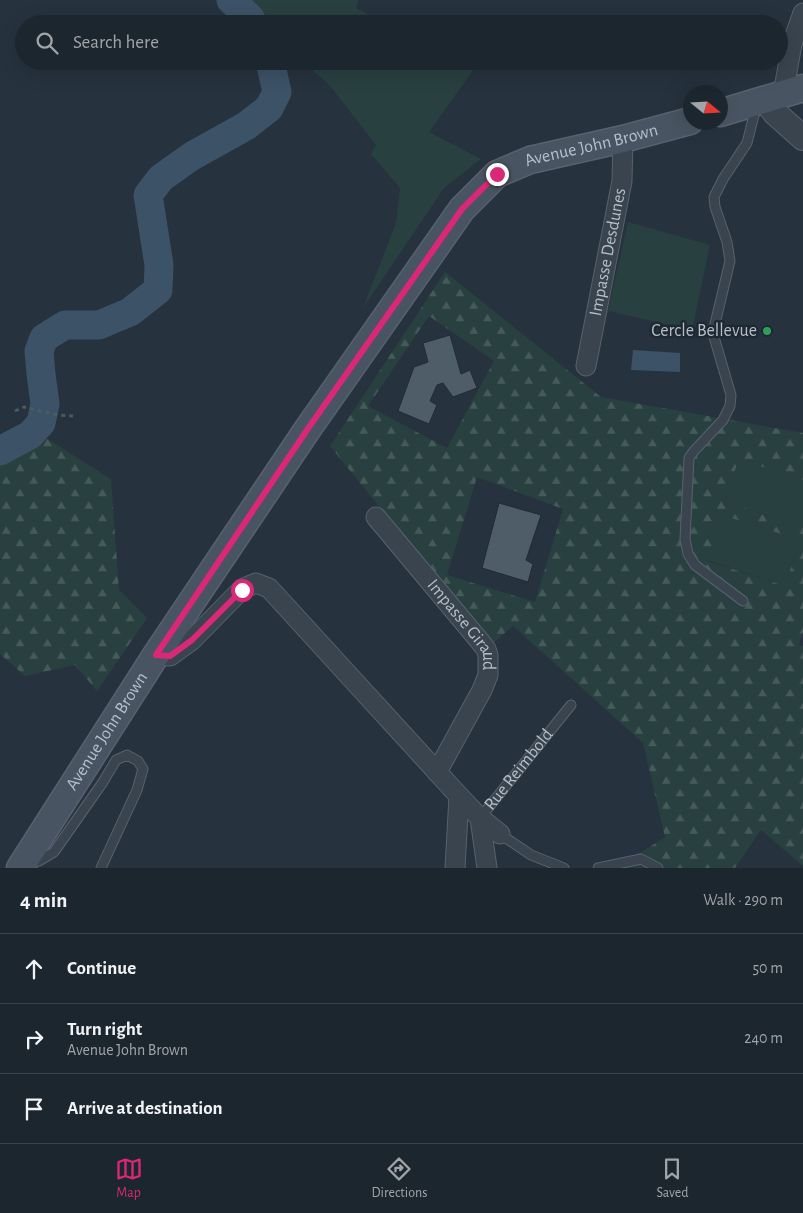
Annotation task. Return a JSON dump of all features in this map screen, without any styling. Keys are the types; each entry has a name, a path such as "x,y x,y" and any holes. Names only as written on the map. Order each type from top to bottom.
{"main road":[{"path":"728,111 777,96"},
{"name":"Avenue John Brown","path":"21,866 156,655 307,430 462,209 497,174 530,160 683,123"}],"street":[{"path":"788,58 803,13"},
{"path":"784,70 777,96 775,113 803,138"},
{"name":"Impasse Desdunes","path":"586,366 622,181 623,138"},
{"name":"Impasse Giraud","path":"376,517 478,639 488,655 488,675 482,690 437,772"},
{"path":"156,655 170,656 192,640 242,590 256,583 269,588 459,796 480,818 500,834"},
{"path":"455,868 459,796"},
{"name":"Rue Reimbold","path":"480,818 486,868"}],"lane":[{"path":"743,601 695,565 688,554 684,539 690,458 694,451 723,420 730,406 731,395 714,337 714,328 730,261 727,242 715,207 714,197 723,179 777,96"},
{"name":"Rue Reimbold","path":"480,818 571,705"},
{"path":"21,866 39,861 54,852 116,760 127,755 138,761 142,769 137,790 101,868"},
{"path":"500,834 531,855 564,868"},
{"path":"598,868 640,859 658,868"}],"path":[{"path":"14,411 24,407 74,416"}],"green space":[{"path":"236,0 359,0 356,8 369,15 252,15"},
{"path":"313,70 473,70 429,132 481,159 444,188 363,308 396,223 400,188 371,154 376,145 331,87"},
{"path":"628,222 710,245 692,330 608,311"},
{"path":"445,272 601,397 803,433 803,480 739,459 724,501 803,528 803,632 799,645 803,646 803,866 761,830 735,868 617,868 665,837 643,743 513,626 491,645 330,446","holes":["429,316 494,361 447,448 368,406","477,477 563,509 535,602 447,575","722,515 800,540 785,586 708,561"]},
{"path":"46,438 111,479 119,590 147,618 97,691 75,665 25,676 0,654 0,466"},
{"path":"739,458 803,480 803,528 724,501"},
{"path":"722,515 800,540 785,586 707,560"}],"water":[{"path":"633,350 680,353 680,372 631,370"}],"building":[{"path":"450,335 461,374 470,370 477,388 453,397 443,383 437,385 430,401 437,405 429,424 398,411 414,367 428,362 423,343"},
{"path":"499,503 541,515 526,560 533,564 528,582 482,568"}],"waterway":[{"path":"231,0 247,15"},
{"path":"0,451 30,435 41,423 45,404 39,351 44,338 65,325 99,325 130,312 158,290 159,265 148,195 161,178 192,156 246,126 269,108 277,92 272,70"}],"place":[{"name":"Cercle Bellevue","path":"767,331"}],"route":[{"path":"242,590 192,640 170,656 156,655 307,430 462,209 497,174"}]}
